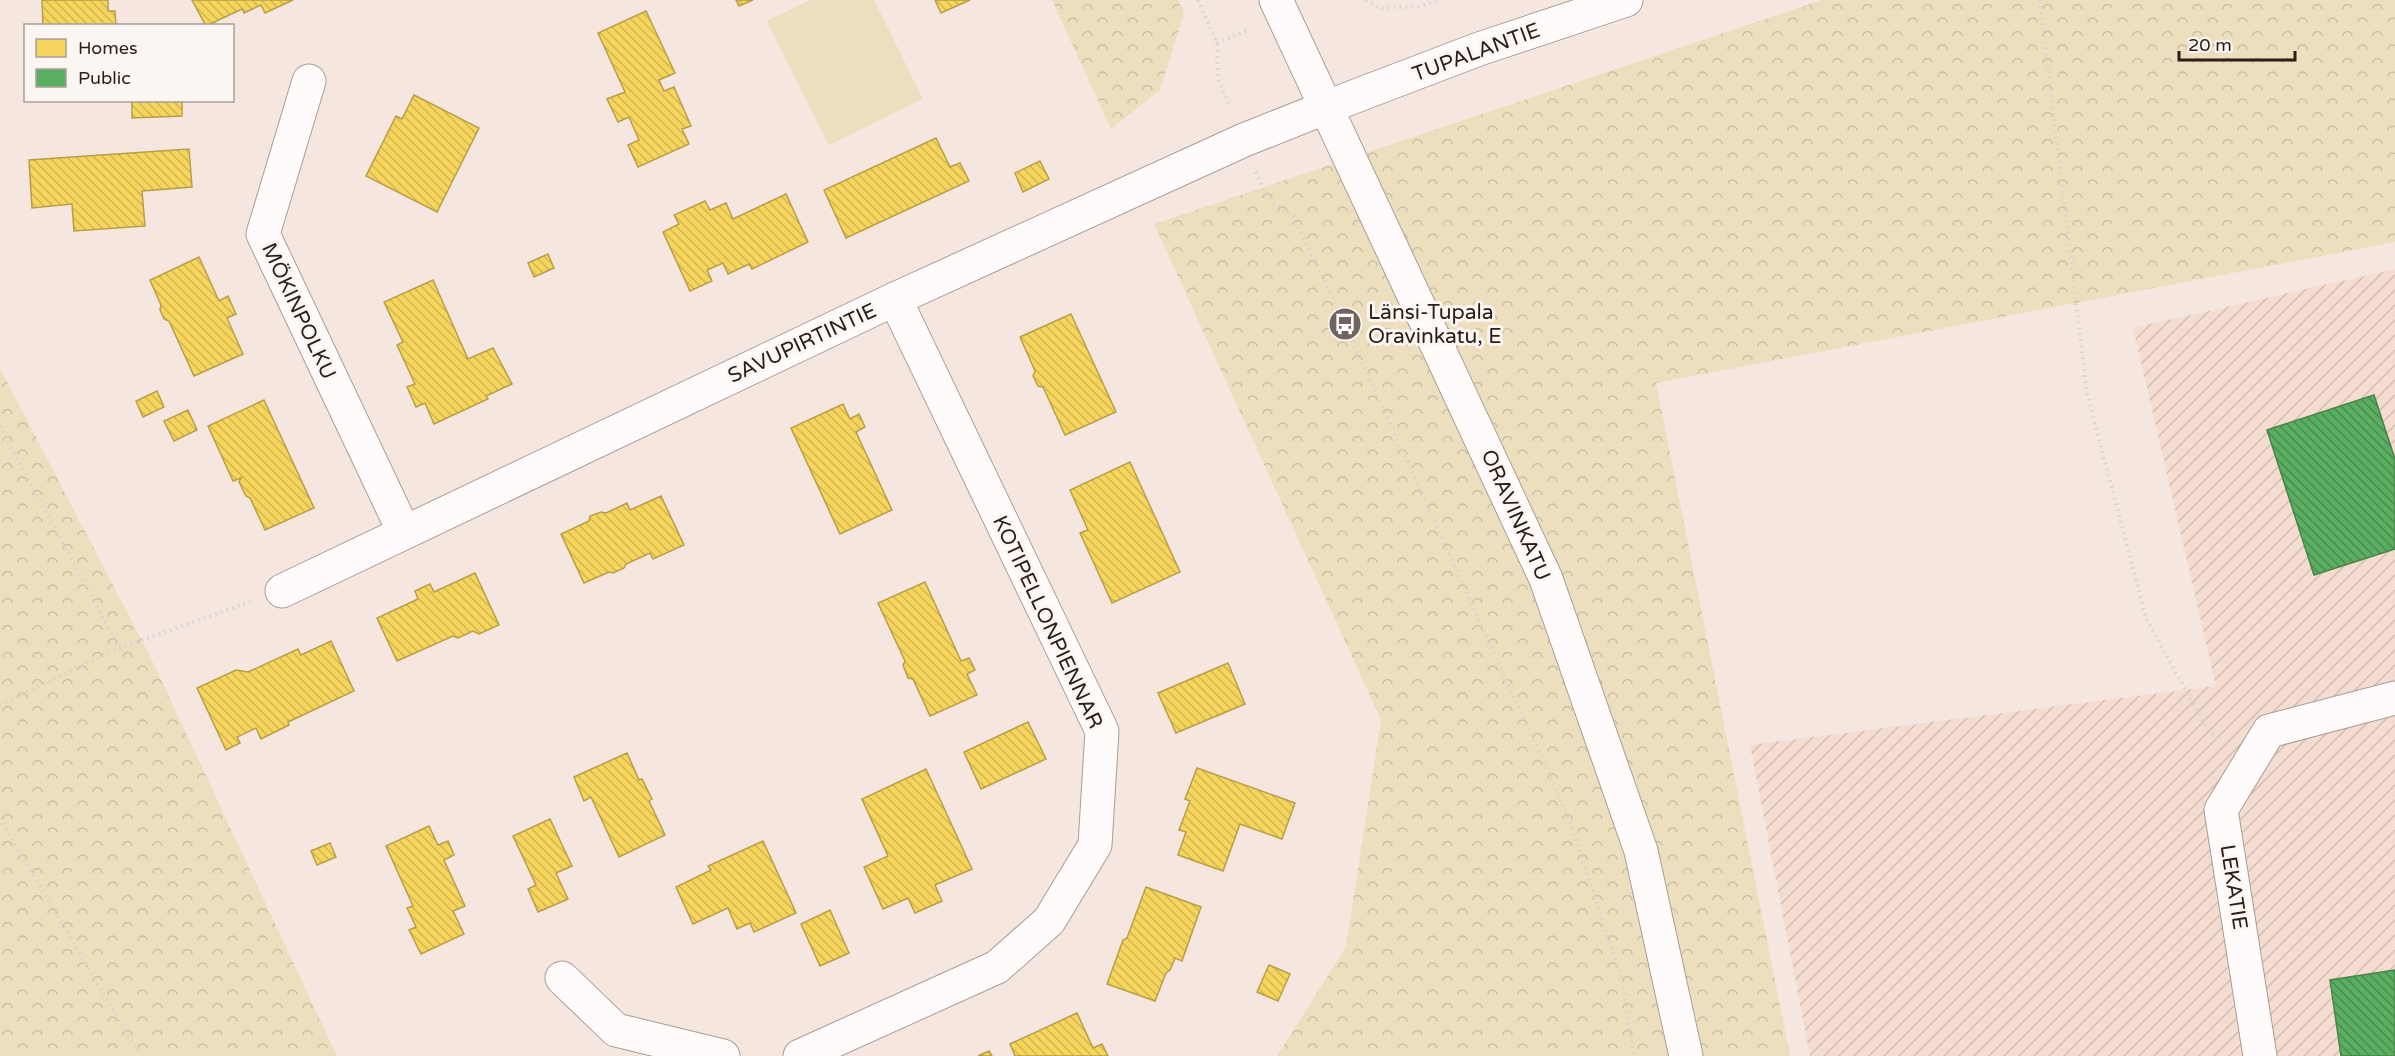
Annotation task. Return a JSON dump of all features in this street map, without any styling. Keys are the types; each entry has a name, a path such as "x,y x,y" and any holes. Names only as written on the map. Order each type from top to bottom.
{"street":[{"name":"ORAVINKATU","path":"1276,0 1546,579 1641,851 1686,1056"},
{"name":"TUPALANTIE","path":"1327,107 1479,49 1626,0"},
{"name":"MÖKINPOLKU","path":"309,81 262,234 404,532"},
{"name":"SAVUPIRTINTIE","path":"282,591 895,299 1244,140 1327,107"},
{"name":"KOTIPELLONPIENNAR","path":"800,1056 997,967 1048,921 1095,845 1102,731 895,299"},
{"name":"LEKATIE","path":"2260,1056 2221,810 2269,731 2395,698"},
{"path":"562,978 616,1030 723,1056"}],"path":[{"path":"1198,0 1217,44 1218,79 1267,198 1294,217 1346,324 1569,819 1623,983 1634,1056"},
{"path":"1366,0 1379,8 1420,6 1439,0"},
{"path":"2040,0 2087,393 2146,618 2207,729 2247,768"},
{"path":"0,426 118,648"},
{"path":"0,705 118,648 282,591"},
{"path":"0,818 140,1056"}],"shaded area":[{"path":"2395,269 2395,1056 1810,1056 1750,745 2216,686 2133,328"}],"green space":[{"path":"810,0 874,0 923,99 829,145 767,21"},
{"path":"1052,0 1178,0 1184,13 1160,90 1111,129"},
{"path":"1822,0 2395,0 2395,242 1656,383 1790,1056 1277,1056 1346,947 1381,720 1154,224"},
{"path":"0,368 150,656 337,1056 0,1056"}],"building: Homes":[{"path":"42,0 108,0 108,11 115,11 116,24 43,24"},
{"path":"192,0 293,0 265,13 261,5 244,13 242,9 210,24 205,24"},
{"path":"736,0 753,0 739,6"},
{"path":"935,0 970,0 941,13"},
{"path":"646,11 675,73 659,80 664,91 674,87 691,126 682,129 689,144 638,167 628,145 639,140 629,117 618,122 607,99 625,92 598,33"},
{"path":"414,95 479,128 437,212 366,176 396,116 402,119"},
{"path":"132,102 182,102 182,116 132,118"},
{"path":"936,138 950,167 960,163 969,181 846,238 824,190"},
{"path":"189,149 192,187 142,191 145,226 74,231 72,204 32,208 29,160"},
{"path":"1040,161 1049,179 1023,192 1015,173"},
{"path":"786,194 808,242 752,269 749,264 728,274 723,263 707,270 712,281 690,291 663,232 679,224 674,215 705,201 710,210 726,203 733,219"},
{"path":"548,254 554,268 534,277 528,263"},
{"path":"199,257 219,301 228,296 236,314 227,318 243,354 194,376 169,321 164,319 160,310 161,305 150,280"},
{"path":"433,280 468,359 493,348 512,384 486,396 488,399 434,424 425,403 416,407 407,387 415,384 397,345 403,342 384,302"},
{"path":"1071,314 1116,412 1065,435 1043,387 1038,386 1033,376 1035,371 1020,337"},
{"path":"157,391 164,407 143,417 136,401"},
{"path":"264,400 314,508 265,530 250,498 246,496 239,482 241,478 233,481 208,426"},
{"path":"843,404 850,419 859,414 865,427 856,432 892,510 840,534 791,428"},
{"path":"188,410 197,430 174,441 164,421"},
{"path":"1130,462 1180,572 1112,603 1080,533 1088,530 1070,490"},
{"path":"661,496 684,545 653,559 650,553 613,573 609,572 584,583 561,534 589,521 590,516 601,512 606,513 627,503 630,510"},
{"path":"475,573 499,625 479,634 473,631 458,638 453,636 397,661 377,618 418,599 415,591 430,584 434,592"},
{"path":"925,582 961,661 969,658 975,670 967,674 977,695 930,716 913,679 908,678 903,665 905,661 878,603"},
{"path":"331,641 354,691 288,722 289,725 261,739 256,728 237,737 240,743 226,750 197,688 236,670 248,672 298,649 301,655"},
{"path":"1228,663 1245,704 1176,733 1158,693"},
{"path":"1028,722 1046,759 981,789 964,752"},
{"path":"627,753 639,780 642,779 652,799 649,801 665,835 619,857 591,797 584,801 574,777"},
{"path":"1197,768 1295,803 1282,839 1240,824 1223,871 1178,855 1186,832 1179,830 1190,801 1185,799"},
{"path":"926,769 972,869 935,885 942,901 915,913 908,898 883,909 864,867 888,856 862,799"},
{"path":"550,819 572,866 556,873 568,899 538,912 528,889 536,885 513,836"},
{"path":"429,826 438,845 448,841 454,855 444,860 465,906 453,911 464,934 421,954 409,930 416,927 407,908 413,906 386,846"},
{"path":"763,841 796,913 754,932 750,923 737,929 728,908 693,924 676,887 711,870 708,866"},
{"path":"330,843 336,857 317,865 311,851"},
{"path":"1146,887 1201,907 1182,961 1175,958 1170,970 1166,973 1155,1001 1107,984"},
{"path":"830,910 849,953 820,966 801,924"},
{"path":"1269,965 1290,974 1278,1001 1257,992"},
{"path":"1077,1013 1093,1048 1102,1044 1108,1056 1015,1056 1010,1044"},
{"path":"989,1051 992,1056 978,1056"}],"building: Public":[{"path":"2374,395 2395,459 2395,549 2314,575 2267,430"},
{"path":"2395,970 2395,1056 2341,1056 2330,980"}],"place":[{"name":"Länsi-Tupala Oravinkatu, E","path":"1345,324"}]}
